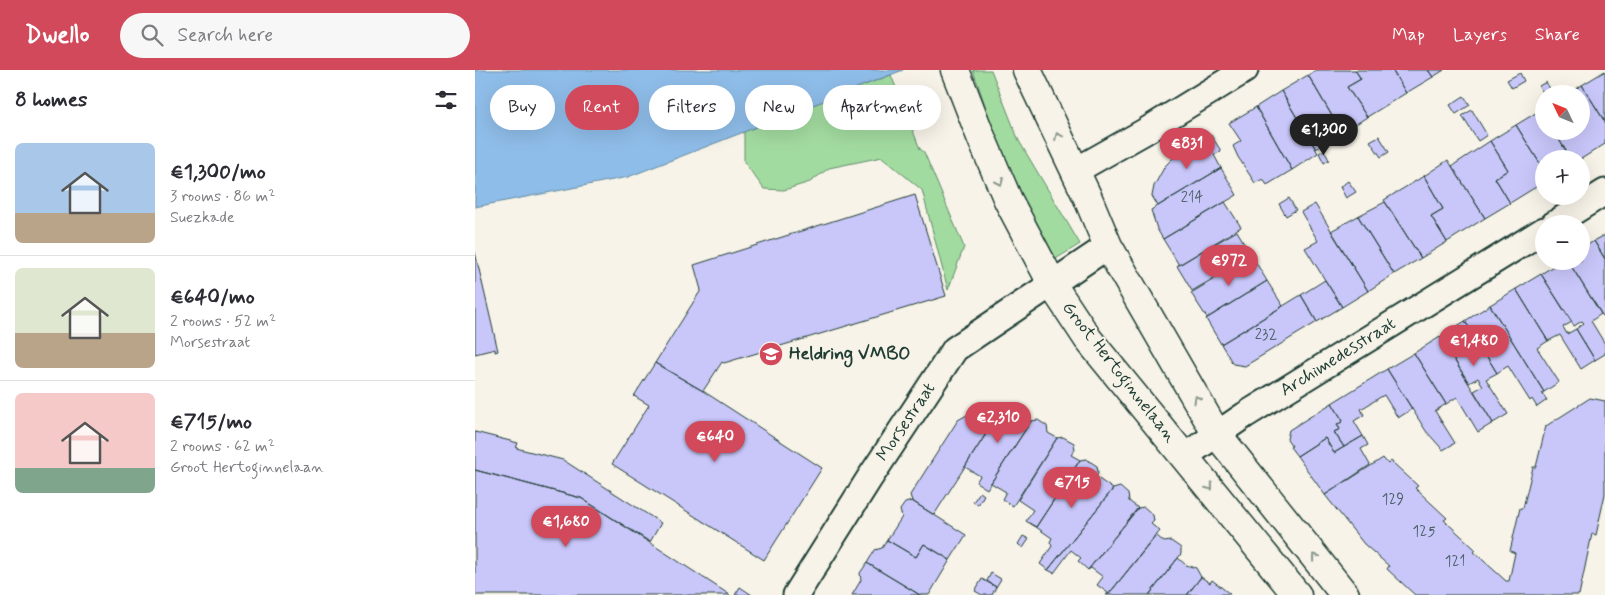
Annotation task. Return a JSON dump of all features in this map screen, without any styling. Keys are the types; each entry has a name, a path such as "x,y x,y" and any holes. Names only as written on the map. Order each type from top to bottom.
{"street":[{"path":"1027,70 1108,246 1216,433 1345,595"},
{"path":"1075,171 1144,132 1245,70"},
{"name":"Groot Hertoginnelaan","path":"960,81 1008,200 1052,283 1088,338 1297,595"},
{"path":"1568,215 1605,192"},
{"name":"Archimedesstraat","path":"1185,456 1216,433 1535,236"},
{"name":"Morsestraat","path":"796,595 869,479 955,349 1108,246"}],"green space":[{"path":"973,70 991,70 1019,141 1080,244 1054,260 1020,198 993,129"},
{"path":"891,75 895,85 865,85"},
{"path":"823,101 823,130 913,130 920,149 924,152 964,247 948,290 922,190 882,157 829,168 810,182 784,190 764,189 744,162 744,131 813,130 813,105"}],"water":[{"path":"475,70 903,70 864,85 823,85 823,101 813,105 813,85 745,85 745,130 749,130 628,177 475,207"}],"building":[{"path":"1316,70 1355,70 1361,79 1347,87 1367,117 1342,133 1308,75"},
{"path":"1355,70 1392,70 1406,93 1367,117 1347,87 1361,79"},
{"path":"1392,70 1428,70 1433,77 1406,93"},
{"path":"1428,70 1444,70 1433,77"},
{"path":"1605,71 1605,122 1590,98 1590,85 1582,85"},
{"path":"1520,73 1524,81 1512,88 1507,80"},
{"path":"1308,75 1342,133 1316,149 1281,91"},
{"path":"1281,91 1318,153 1292,170 1256,107"},
{"path":"1464,96 1470,105 1456,114 1450,105"},
{"path":"1590,98 1605,122 1605,144 1590,153 1590,150 1565,150 1559,140 1590,140"},
{"path":"1256,107 1292,170 1267,185 1263,179 1255,183 1238,157 1233,146 1241,141 1229,123"},
{"path":"1472,110 1487,135 1478,141 1462,116"},
{"path":"1535,113 1535,140 1559,140 1565,150 1535,150 1535,156 1516,125"},
{"path":"1516,125 1535,156 1535,188 1510,203 1495,178 1508,170 1490,141"},
{"path":"1211,135 1221,151 1214,155 1221,168 1158,206 1152,196 1154,186 1165,166 1174,157"},
{"path":"1379,136 1389,152 1381,157 1370,141"},
{"path":"1490,141 1508,170 1495,178 1510,203 1485,218 1452,166"},
{"path":"1324,150 1329,160 1324,163 1319,153"},
{"path":"1448,160 1485,218 1447,242 1431,216 1443,209 1424,176"},
{"path":"1221,168 1237,195 1163,239 1157,229 1151,210"},
{"path":"1424,176 1443,209 1431,216 1447,242 1421,258 1384,200"},
{"path":"1348,181 1356,192 1346,198 1340,187"},
{"path":"915,195 946,296 724,363 722,362 703,391 655,363 701,290 694,265"},
{"path":"1289,198 1296,210 1286,216 1279,204"},
{"path":"1225,202 1241,227 1179,265 1163,239"},
{"path":"1385,202 1421,258 1394,274 1358,216"},
{"path":"1315,204 1368,291 1342,307 1305,248 1318,241 1301,212"},
{"path":"1358,216 1394,274 1368,291 1331,231"},
{"path":"1237,231 1252,256 1192,291 1177,266"},
{"path":"1605,235 1605,259 1594,241"},
{"path":"1594,241 1605,259 1604,318 1574,270 1590,270 1590,243"},
{"path":"475,252 498,351 495,352 495,349 475,354"},
{"path":"1252,256 1267,281 1207,318 1191,293"},
{"path":"1547,270 1574,270 1601,314 1591,321 1605,344 1605,354 1595,360 1576,329 1584,323 1582,321 1574,326 1541,274"},
{"path":"1541,274 1572,322 1563,327 1567,334 1576,329 1595,360 1581,369 1560,335 1548,341 1516,289"},
{"path":"1325,280 1342,307 1317,322 1301,295"},
{"path":"1267,281 1283,306 1221,344 1206,319"},
{"path":"1516,289 1548,341 1537,348 1559,382 1544,392 1490,305"},
{"path":"1301,295 1317,322 1245,366 1233,364 1221,344"},
{"path":"1490,305 1544,392 1542,393 1547,400 1537,407 1532,399 1530,401 1508,366 1497,373 1465,321"},
{"path":"1465,321 1497,373 1486,379 1508,414 1493,423 1474,391 1483,386 1478,378 1469,383 1440,337"},
{"path":"1440,337 1493,423 1478,432 1457,397 1446,404 1414,353"},
{"path":"1414,353 1446,404 1435,411 1455,443 1443,450 1426,431 1387,369"},
{"path":"655,363 703,391 822,468 764,560 612,464 649,405 634,396"},
{"path":"1387,369 1412,409 1398,418 1384,395 1361,409 1364,415 1354,421 1363,436 1344,447 1334,432 1340,429 1337,425 1343,421 1332,403"},
{"path":"1590,398 1605,401 1605,494 1596,535 1592,534 1579,595 1415,595 1387,569 1389,566 1364,544 1325,495 1383,458 1388,464 1391,461 1418,486 1415,488 1447,518 1444,520 1476,550 1474,552 1506,581 1509,581 1515,553 1510,551 1520,508 1523,508 1533,467 1536,467 1546,426"},
{"path":"1332,403 1343,421 1337,425 1340,429 1334,432 1344,447 1334,453 1325,438 1297,456 1287,439 1289,430"},
{"path":"1005,404 934,515 912,501 910,495 958,420 976,410"},
{"path":"1005,404 1015,405 1022,415 1031,421 987,489 976,482 980,476 965,467"},
{"path":"1038,420 1047,426 1048,433 1057,438 1013,506 1002,499 1006,492 991,483 1031,421"},
{"path":"475,432 518,443 516,448 563,460 661,523 650,542 581,498 475,470"},
{"path":"1363,436 1368,445 1361,449 1370,465 1325,495 1297,456 1325,438 1334,453"},
{"path":"1063,437 1074,443 1075,450 1071,455 1080,460 1036,527 1026,521 1033,510 1018,500 1057,438"},
{"path":"1086,459 1097,466 1098,472 1096,477 1113,489 1048,570 1040,564 1052,546 1050,542 1052,538 1036,527 1080,460"},
{"path":"475,470 581,498 730,595 475,595"},
{"path":"1120,487 1128,494 1129,501 1138,508 1088,570 1078,561 1081,558 1071,550 1054,573 1048,570 1113,489"},
{"path":"980,492 984,495 978,505 973,502"},
{"path":"912,501 966,535 950,560 924,544 916,557 887,540 902,517 900,510 905,503"},
{"path":"1144,507 1153,515 1154,521 1151,524 1160,531 1108,595 1106,595 1108,593 1097,585 1103,577 1091,568 1088,570 1138,508"},
{"path":"1156,535 1164,542 1171,541 1181,548 1181,554 1149,595 1108,595"},
{"path":"1023,536 1029,539 1023,548 1018,544"},
{"path":"887,540 916,557 924,544 950,560 929,595 920,595 867,563 875,550 882,548"},
{"path":"1178,558 1186,565 1196,568 1201,577 1187,595 1149,595"},
{"path":"867,563 920,595 852,595 861,580 860,573"},
{"path":"991,573 1001,579 996,587 987,581"},
{"path":"1201,577 1210,583 1212,580 1230,594 1187,595"},
{"path":"982,579 996,587 992,595 982,595 975,591"},
{"path":"740,587 752,595 735,595"}],"place":[{"name":"Heldring VMBO","path":"771,354"}]}
